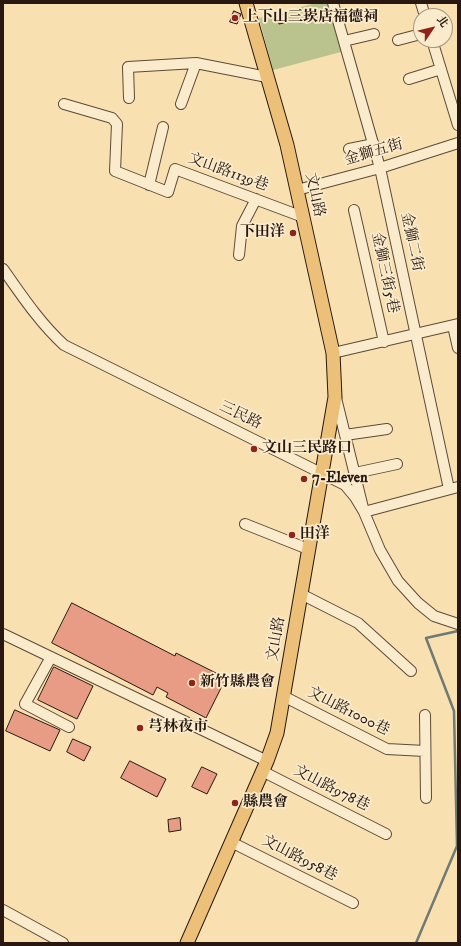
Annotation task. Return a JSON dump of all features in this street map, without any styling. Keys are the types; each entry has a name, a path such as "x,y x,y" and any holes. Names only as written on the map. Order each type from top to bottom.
{"main road":[{"name":"文山路","path":"187,943 265,766 278,732 308,549 336,397 333,353 287,145 246,3"}],"street":[{"name":"金獅二街","path":"333,3 380,168 416,335 454,488"},
{"path":"344,41 374,34"},
{"path":"398,40 413,36"},
{"path":"434,48 455,105 458,125"},
{"path":"129,98 128,67 196,63 267,77"},
{"path":"181,104 196,63"},
{"path":"409,79 441,69"},
{"name":"文山路1139巷","path":"64,104 112,118 117,124 115,171 168,192 175,169 303,216"},
{"path":"149,185 163,127"},
{"name":"金獅五街","path":"297,190 380,168 458,143"},
{"path":"349,149 374,144"},
{"path":"239,255 242,226 256,199"},
{"name":"金獅三街5巷","path":"354,210 384,342"},
{"name":"三民路","path":"3,269 36,315 50,332 64,345 344,485 364,512 380,550 398,581 418,603 434,616 458,624"},
{"path":"333,353 456,325 458,348"},
{"name":"文山路","path":"336,397 364,512"},
{"path":"345,435 387,429"},
{"path":"355,473 397,464"},
{"path":"364,512 454,488"},
{"path":"245,524 308,549"},
{"path":"301,594 358,623 411,671"},
{"name":"文山路978巷","path":"3,634 265,766 386,834"},
{"path":"51,657 25,704 69,727"},
{"name":"文山路1000巷","path":"283,696 387,749 424,751"},
{"path":"426,715 424,751 426,798"},
{"name":"文山路958巷","path":"231,842 353,903"},
{"path":"3,910 63,943"}],"green space":[{"path":"316,3 327,3 341,52 273,70 259,18"}],"building":[{"name":"上下山三崁店福德祠","path":"234,11 241,14 237,24 230,22"},
{"path":"286,14 288,22 279,24 278,16"},
{"path":"72,603 175,656 176,653 226,678 206,718 166,697 168,693 157,687 153,695 52,643"},
{"path":"54,667 93,686 77,719 38,700"},
{"path":"15,710 60,730 50,751 6,731"},
{"path":"73,739 91,747 84,761 67,752"},
{"path":"130,761 166,779 157,797 121,778"},
{"path":"202,767 217,774 207,794 192,787"},
{"path":"180,818 181,830 169,832 168,820"}],"waterway":[{"path":"416,943 457,846 454,711 426,638 458,631"}],"place":[{"name":"上下山三崁店福德祠","path":"235,18"},
{"name":"下田洋","path":"293,233"},
{"name":"文山三民路口","path":"254,449"},
{"name":"7-Eleven","path":"304,479"},
{"name":"田洋","path":"292,535"},
{"name":"新竹縣農會","path":"192,683"},
{"name":"芎林夜市","path":"140,728"},
{"name":"縣農會","path":"235,803"}]}
